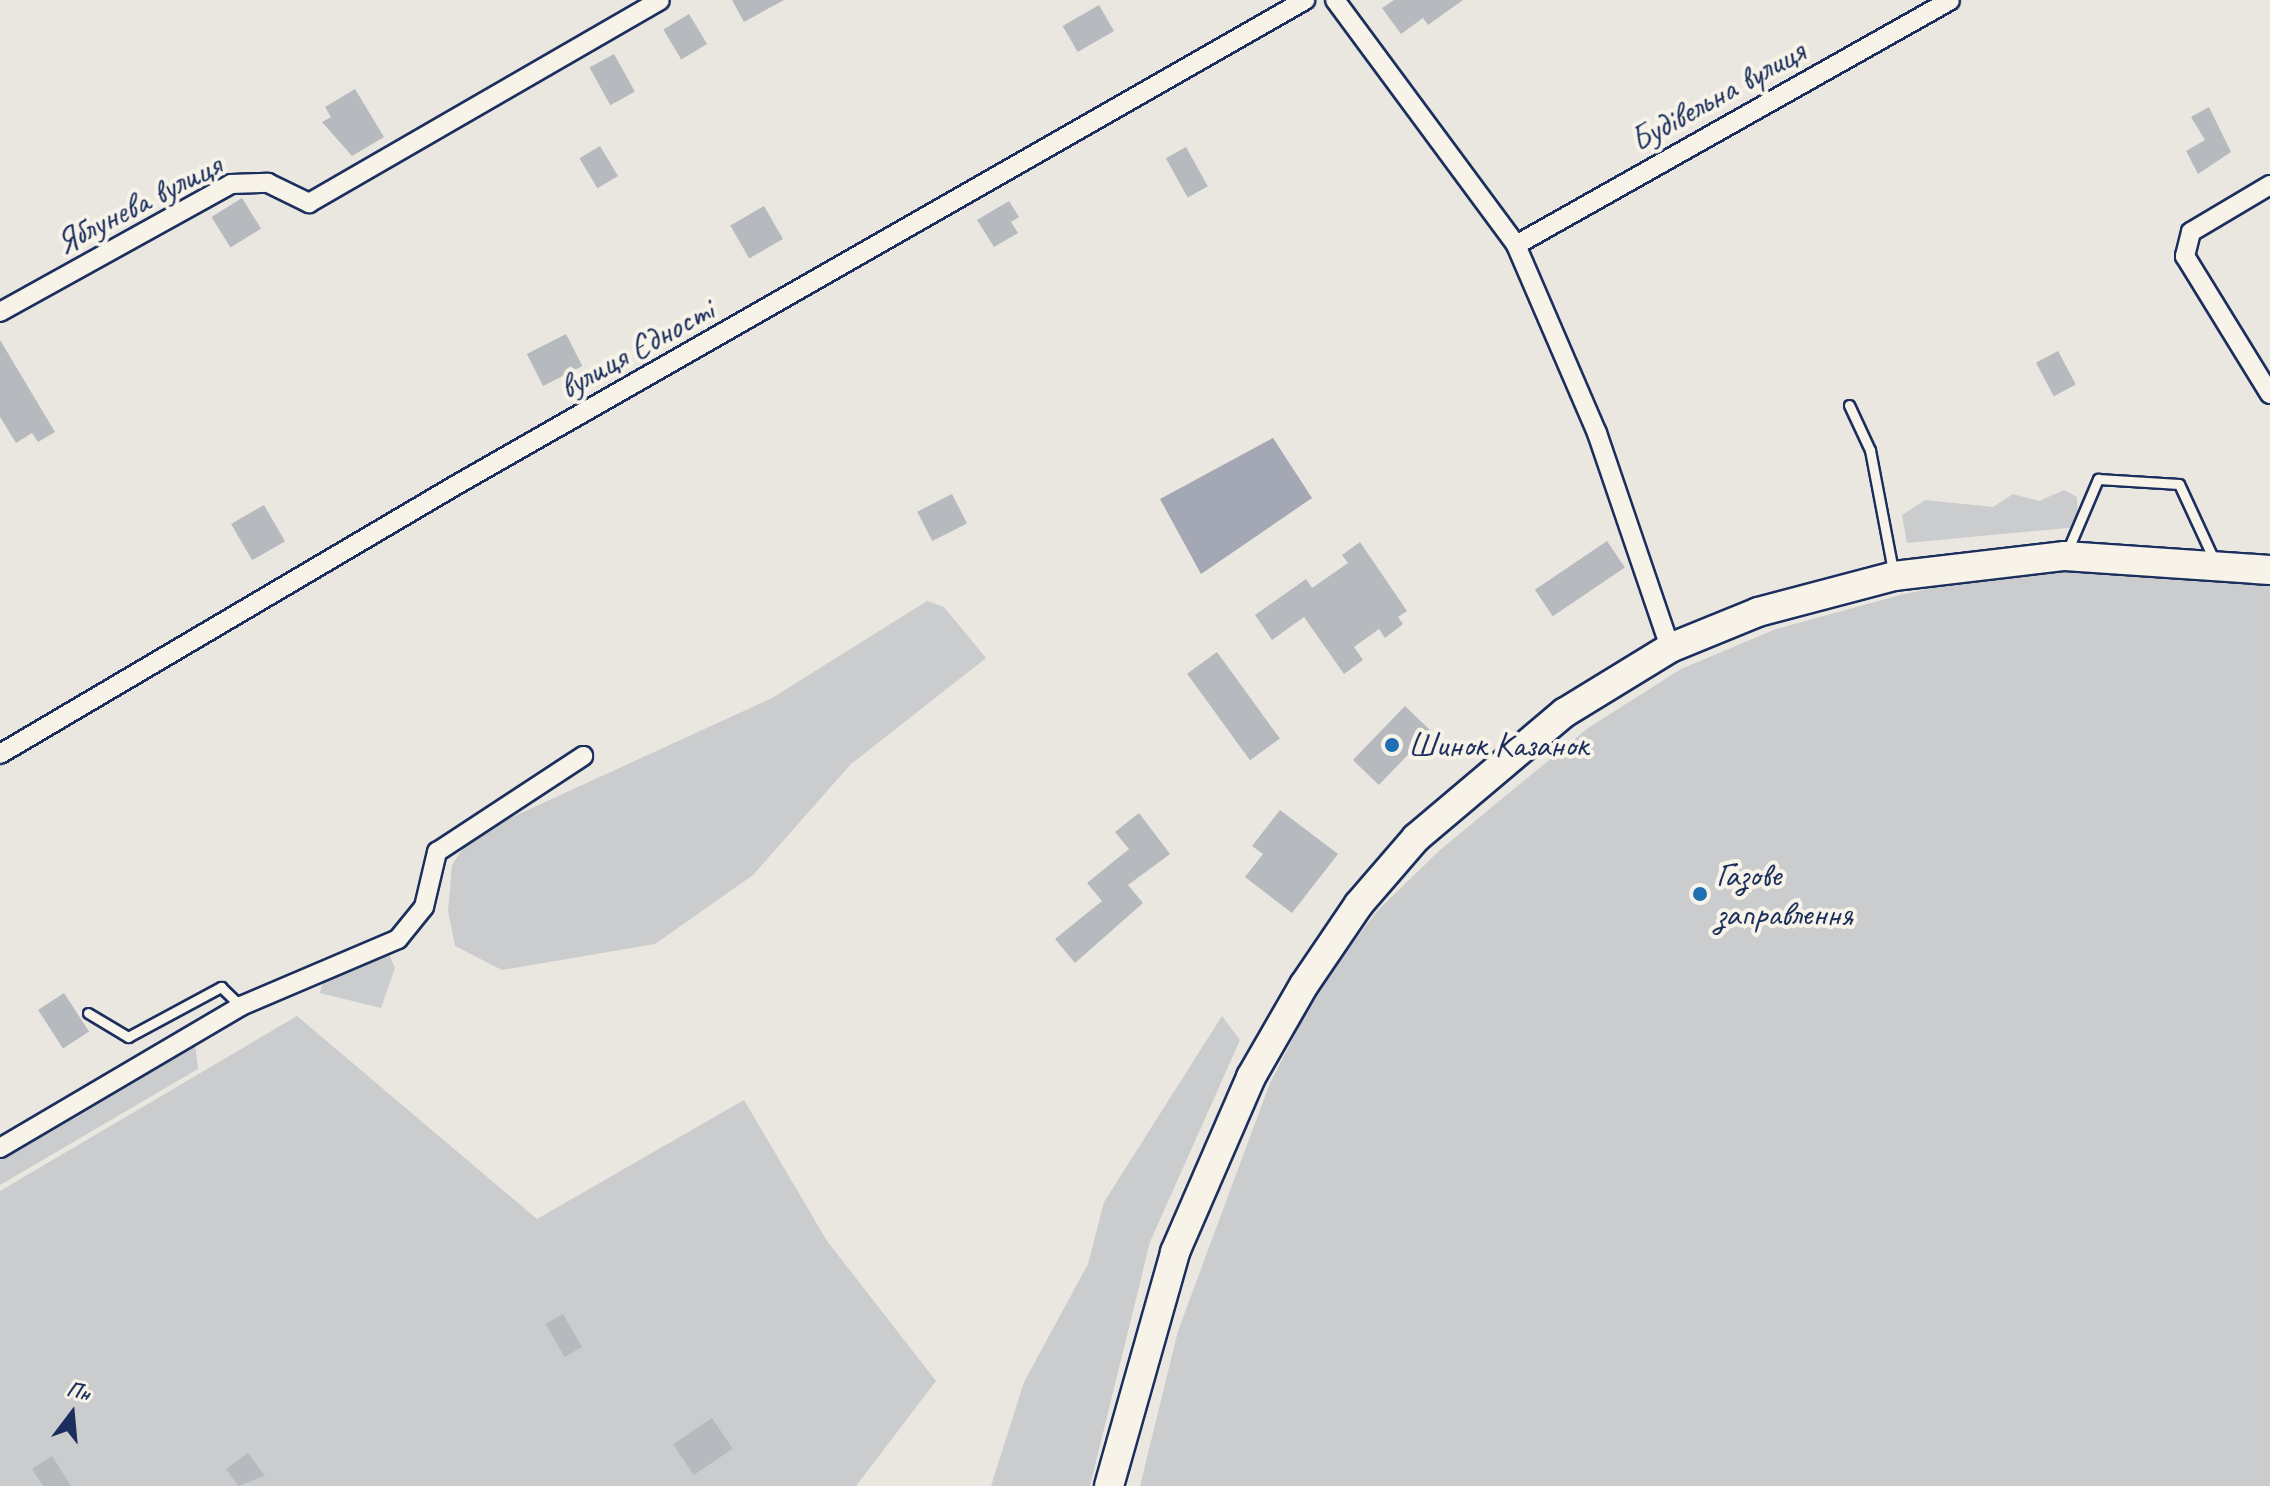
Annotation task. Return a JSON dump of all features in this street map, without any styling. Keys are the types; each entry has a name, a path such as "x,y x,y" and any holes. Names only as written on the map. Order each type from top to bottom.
{"main road":[{"path":"1109,1486 1175,1252 1251,1077 1304,985 1359,904 1416,838 1564,713 1670,648 1758,612 1894,576 2065,556 2215,562 2270,570"}],"street":[{"name":"Яблунева вулиця","path":"0,312 231,184 268,183 309,203 660,0"},
{"name":"вулиця Єдності","path":"0,754 451,488 1305,0"},
{"path":"1335,0 1516,245 1597,433 1670,648"},
{"name":"Будівельна вулиця","path":"1516,245 1950,0"},
{"path":"2270,185 2191,232 2185,256 2270,394"},
{"path":"0,1148 241,1006 398,939 424,907 437,852 583,756"}],"lane":[{"path":"1849,405 1870,450 1894,576"},
{"path":"2065,556 2098,479 2179,484 2215,562"},
{"path":"88,1013 128,1037 221,987 241,1006"}],"shaded area":[{"path":"1273,438 1312,498 1201,574 1160,499"},
{"path":"2064,490 2077,497 2078,527 1907,543 1902,515 1925,500 1993,507 2013,494 2039,501"},
{"path":"2069,571 2270,582 2270,1486 1140,1486 1178,1331 1270,1083 1319,988 1377,911 1440,850 1588,728 1681,669 1776,629 1904,594 1987,576"},
{"path":"927,601 944,607 986,658 851,764 753,875 655,944 502,970 455,946 448,911 452,865 471,836 772,698"},
{"path":"350,949 388,952 395,968 381,1008 320,993 327,965"},
{"path":"297,1016 537,1219 744,1100 827,1241 936,1381 856,1486 0,1486 0,1191"},
{"path":"1222,1016 1240,1040 1150,1242 1090,1486 991,1486 1024,1382 1088,1264 1104,1202"},
{"path":"195,1043 198,1069 0,1185 0,1156"}],"building":[{"path":"732,0 784,0 744,22"},
{"path":"1394,0 1463,0 1428,25 1423,18 1401,34 1382,8"},
{"path":"1099,5 1114,31 1078,52 1063,26"},
{"path":"689,14 707,44 681,59 663,29"},
{"path":"614,54 635,92 610,105 590,68"},
{"path":"355,89 384,137 352,156 322,122 331,117 325,107"},
{"path":"2209,107 2231,152 2198,174 2186,151 2205,140 2191,117"},
{"path":"600,146 618,176 597,188 579,158"},
{"path":"1186,147 1208,186 1188,198 1166,158"},
{"path":"242,198 261,229 231,248 211,217"},
{"path":"1009,201 1019,217 1011,222 1018,233 994,247 977,220"},
{"path":"764,206 783,239 749,258 730,226"},
{"path":"566,334 582,366 543,386 527,354"},
{"path":"0,340 55,432 38,442 32,433 16,443 0,417"},
{"path":"2058,351 2076,385 2054,396 2036,363"},
{"path":"952,494 967,523 932,541 917,512"},
{"path":"264,505 285,541 252,560 231,524"},
{"path":"1607,541 1625,568 1553,616 1535,590"},
{"path":"1360,542 1407,611 1398,617 1403,624 1385,638 1379,629 1354,647 1363,660 1344,674 1304,617 1272,640 1255,615 1306,579 1312,588 1348,563 1342,555"},
{"path":"1217,652 1280,739 1250,760 1187,674"},
{"path":"1405,706 1431,731 1379,785 1353,760"},
{"path":"1280,810 1338,854 1292,913 1245,877 1263,854 1252,846"},
{"path":"1139,813 1170,854 1128,885 1143,903 1075,963 1055,939 1102,901 1087,883 1129,849 1115,832"},
{"path":"64,993 89,1032 63,1048 38,1010"},
{"path":"563,1314 582,1347 565,1357 546,1324"},
{"path":"712,1418 733,1449 694,1475 673,1444"},
{"path":"248,1453 265,1476 238,1486 226,1469"},
{"path":"52,1456 71,1486 43,1486 32,1469"}],"place":[{"name":"Шинок Казанок","path":"1392,745"},
{"name":"Газове заправлення","path":"1700,894"}]}
